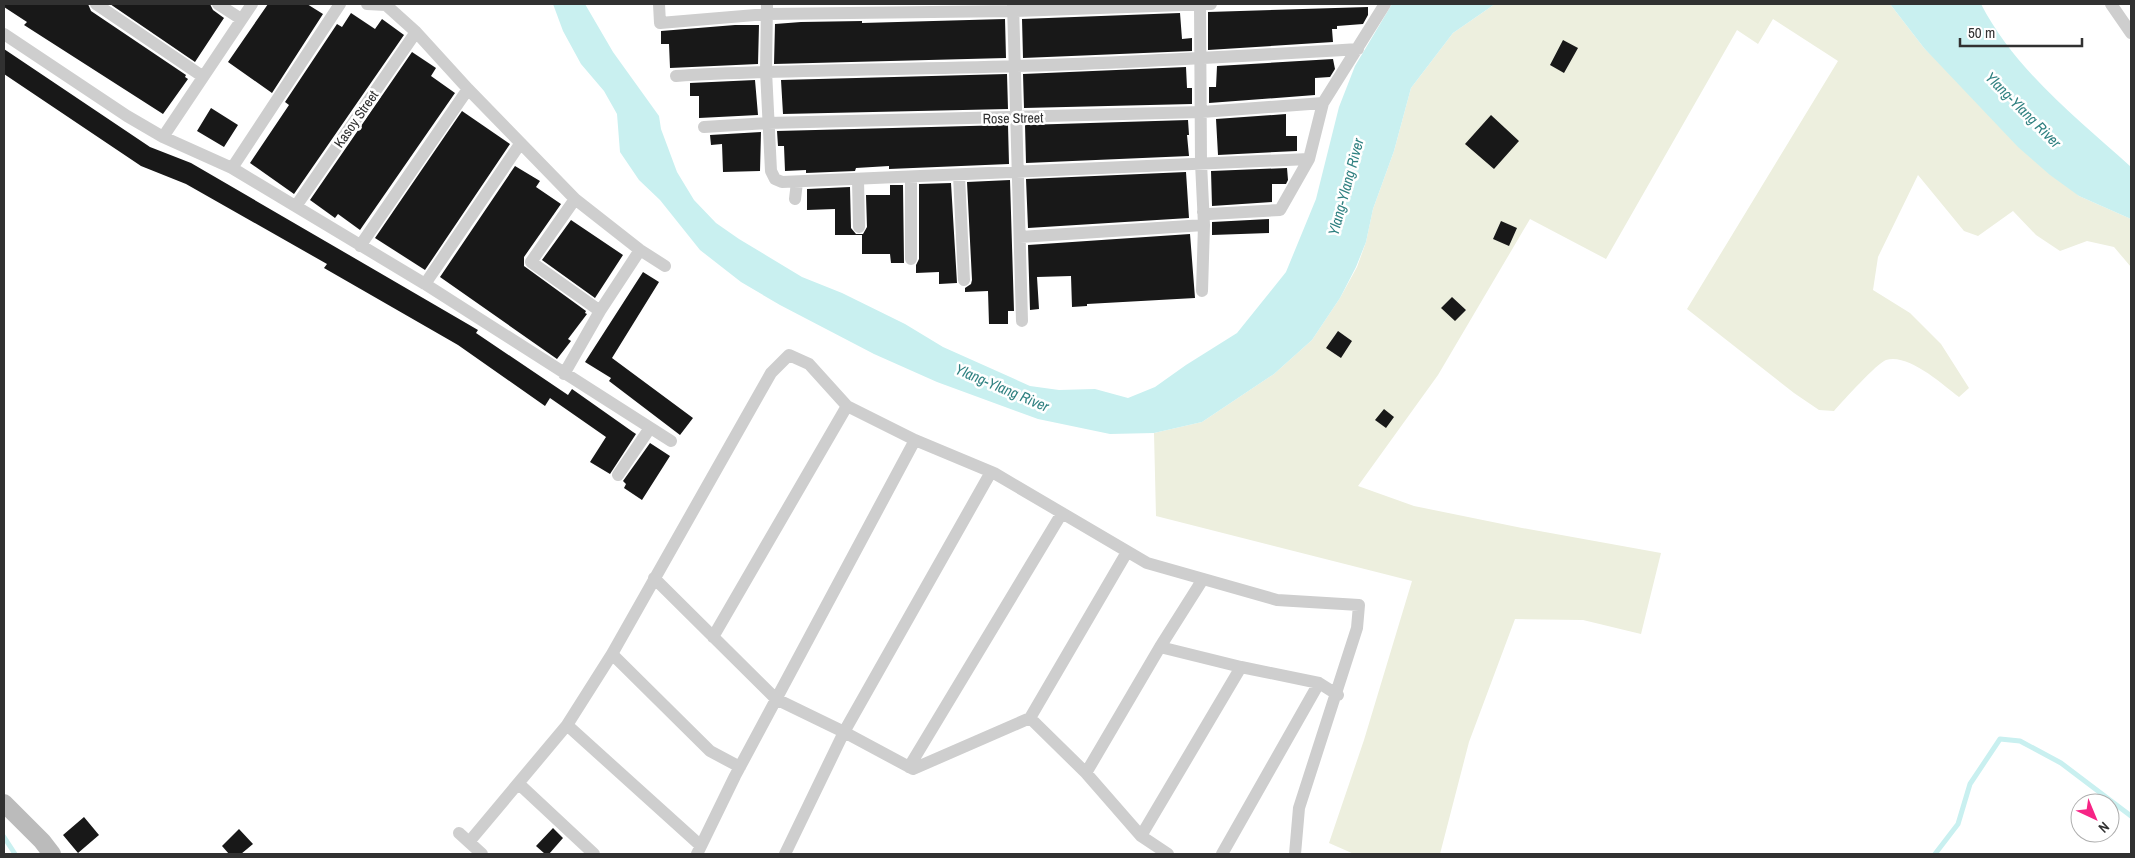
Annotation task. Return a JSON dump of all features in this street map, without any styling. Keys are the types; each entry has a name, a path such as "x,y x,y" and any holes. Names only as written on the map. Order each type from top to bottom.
{"main road":[{"path":"4,803 42,841 52,854"}],"street":[{"path":"96,4 202,76"},
{"path":"218,4 240,19"},
{"path":"163,137 240,19 252,4"},
{"path":"232,168 340,4"},
{"path":"367,4 386,5 416,32 520,144 575,199 640,250 665,266"},
{"path":"659,4 660,23 767,9 1211,4"},
{"path":"1200,4 1201,163 1204,225 1202,291"},
{"path":"1203,212 1209,214 1280,210 1309,159 1323,103 1385,4"},
{"path":"2111,4 2131,34"},
{"path":"1013,7 1022,321"},
{"path":"767,9 766,71 771,171 775,179 782,182 1309,159"},
{"name":"Kasoy Street","path":"296,206 416,32"},
{"path":"4,34 127,116 163,137 232,168 296,206 425,284 671,441"},
{"path":"676,76 766,71 1015,66 1200,59 1358,48"},
{"path":"360,246 468,89"},
{"name":"Rose Street","path":"704,127 768,122 1015,118 1202,112 1323,103"},
{"path":"425,284 520,144"},
{"path":"959,175 964,280"},
{"path":"911,177 911,259"},
{"path":"858,179 859,227"},
{"path":"795,199 798,182"},
{"path":"575,199 531,262 600,311"},
{"path":"1020,237 1204,225"},
{"path":"564,374 600,311 640,250"},
{"path":"469,842 567,725 612,654 771,373 789,355 810,364 847,406 915,440 991,472 1147,563 1276,600 1359,605 1357,628 1338,694 1299,808 1295,854"},
{"path":"713,637 847,406"},
{"path":"618,475 650,428"},
{"path":"567,725 699,850 740,767 915,440"},
{"path":"785,854 844,732 991,472"},
{"path":"909,767 1062,513"},
{"path":"654,578 776,699 844,732 912,769 1030,718 1128,552"},
{"path":"1086,773 1160,646 1203,579"},
{"path":"1160,646 1241,667 1320,683 1338,694"},
{"path":"612,654 710,751 740,767"},
{"path":"1141,836 1241,667"},
{"path":"1222,854 1320,683"},
{"path":"1030,718 1086,773 1141,836 1168,854"},
{"path":"519,784 594,854"},
{"path":"459,833 482,854"}],"green space":[{"path":"1495,4 1890,4 1924,48 2079,196 2131,219 2131,267 2114,247 2087,241 2060,251 2036,235 2013,211 1978,236 1964,231 1918,175 1878,257 1873,290 1910,313 1941,344 1969,388 1959,397 1914,365 1895,359 1886,360 1868,375 1834,411 1819,410 1794,393 1687,309 1838,61 1773,19 1758,44 1737,30 1606,259 1530,219 1438,375 1358,486 1414,506 1661,553 1641,634 1583,620 1515,619 1469,742 1440,854 1354,854 1329,843 1364,740 1412,581 1156,516 1154,433 1202,422 1274,374 1312,340 1340,298 1357,267 1366,242 1373,209 1394,151 1411,88 1453,33"}],"water":[{"name":"Ylang-Ylang River","path":"553,4 585,4 613,52 659,116 661,129 677,172 694,200 716,223 739,239 802,277 842,293 905,324 943,347 1030,386 1059,390 1095,389 1128,398 1155,387 1237,333 1286,272 1316,199 1339,107 1355,66 1392,4 1495,4 1453,33 1411,88 1394,151 1373,209 1366,242 1340,298 1312,340 1274,374 1202,422 1154,433 1110,434 1038,419 937,382 874,354 780,305 741,282 700,250 660,200 639,180 620,152 617,114 604,91 581,64 563,31"},
{"name":"Ylang-Ylang River","path":"1890,4 1981,4 1995,28 2029,72 2048,92 2131,167 2131,219 2079,196 2050,175 2018,147 1924,48"}],"building":[{"path":"4,4 88,4 91,11 186,75 185,77 188,79 163,114 24,25 27,22 4,7"},
{"path":"110,4 210,4 213,10 224,18 195,62"},
{"path":"268,4 307,4 323,14 272,93 228,62"},
{"path":"1368,7 1368,15 1363,24 1337,26 1337,29 1332,29 1333,42 1208,50 1208,12"},
{"path":"351,13 375,29 382,19 404,35 294,194 250,163 289,105 285,102 337,24 342,27"},
{"path":"1180,13 1182,39 1192,38 1192,51 1023,58 1022,19"},
{"path":"1005,19 1006,58 774,64 775,24"},
{"path":"759,25 758,64 670,68 669,44 661,44 661,31"},
{"path":"1563,40 1578,48 1564,73 1550,65"},
{"path":"4,49 150,147 191,163 478,330 476,333 568,395 572,389 636,434 610,474 590,462 606,437 550,398 545,406 458,345 324,268 327,264 186,184 141,166 4,74"},
{"path":"412,52 436,68 431,76 455,93 360,230 338,214 335,218 310,200"},
{"path":"1333,59 1335,69 1330,77 1315,78 1315,95 1209,103 1209,87 1216,87 1217,66"},
{"path":"1186,67 1187,88 1192,88 1192,104 1024,108 1023,74"},
{"path":"1007,74 1008,109 783,114 781,80"},
{"path":"755,80 758,115 699,118 699,96 690,96 690,83"},
{"path":"211,108 238,125 224,147 197,131"},
{"path":"462,111 510,144 425,270 375,238"},
{"path":"1286,114 1286,136 1297,136 1297,151 1218,155 1216,119"},
{"path":"1491,115 1519,141 1494,169 1465,144"},
{"path":"1188,120 1189,156 1026,163 1025,125"},
{"path":"1008,125 1009,164 889,169 889,166 856,168 855,171 806,173 806,170 785,171 784,146 778,146 777,131"},
{"path":"761,132 760,171 723,172 722,144 711,145 710,135"},
{"path":"515,166 540,181 536,187 561,204 524,257 524,266 586,311 585,313 587,314 568,339 571,341 557,359 440,277"},
{"path":"1287,168 1288,180 1286,184 1272,184 1272,202 1212,206 1211,171"},
{"path":"1186,172 1189,218 1028,228 1026,179"},
{"path":"1010,180 1014,311 1008,311 1008,324 989,324 988,291 965,292 965,288 971,284 972,280 967,182"},
{"path":"951,183 957,283 939,284 939,272 916,273 916,265 919,259 919,184"},
{"path":"890,185 903,185 904,263 891,263 890,254 862,254 862,235 835,235 835,209 807,210 807,189 850,187 851,228 856,234 863,234 867,227 866,195 890,195"},
{"path":"1269,219 1269,233 1212,235 1212,222"},
{"path":"571,220 623,255 595,298 542,260"},
{"path":"1501,221 1517,228 1509,246 1493,239"},
{"path":"1190,234 1195,298 1087,304 1087,306 1072,307 1071,276 1037,277 1039,309 1030,310 1028,245"},
{"path":"643,272 659,282 612,358 693,418 680,435 609,381 611,378 585,362"},
{"path":"1452,297 1466,310 1455,321 1441,308"},
{"path":"1338,331 1352,341 1341,358 1326,348"},
{"path":"1384,409 1394,417 1386,428 1375,420"},
{"path":"650,443 670,456 642,500 624,488 626,484 623,481"},
{"path":"84,817 99,835 78,853 63,835"},
{"path":"553,828 563,838 549,854 545,854 536,846"},
{"path":"239,829 253,844 241,854 229,854 222,846"}],"waterway":[{"path":"1935,854 1958,824 1970,784 2000,739 2020,741 2061,763 2131,816"},
{"path":"4,837 15,854"}]}
